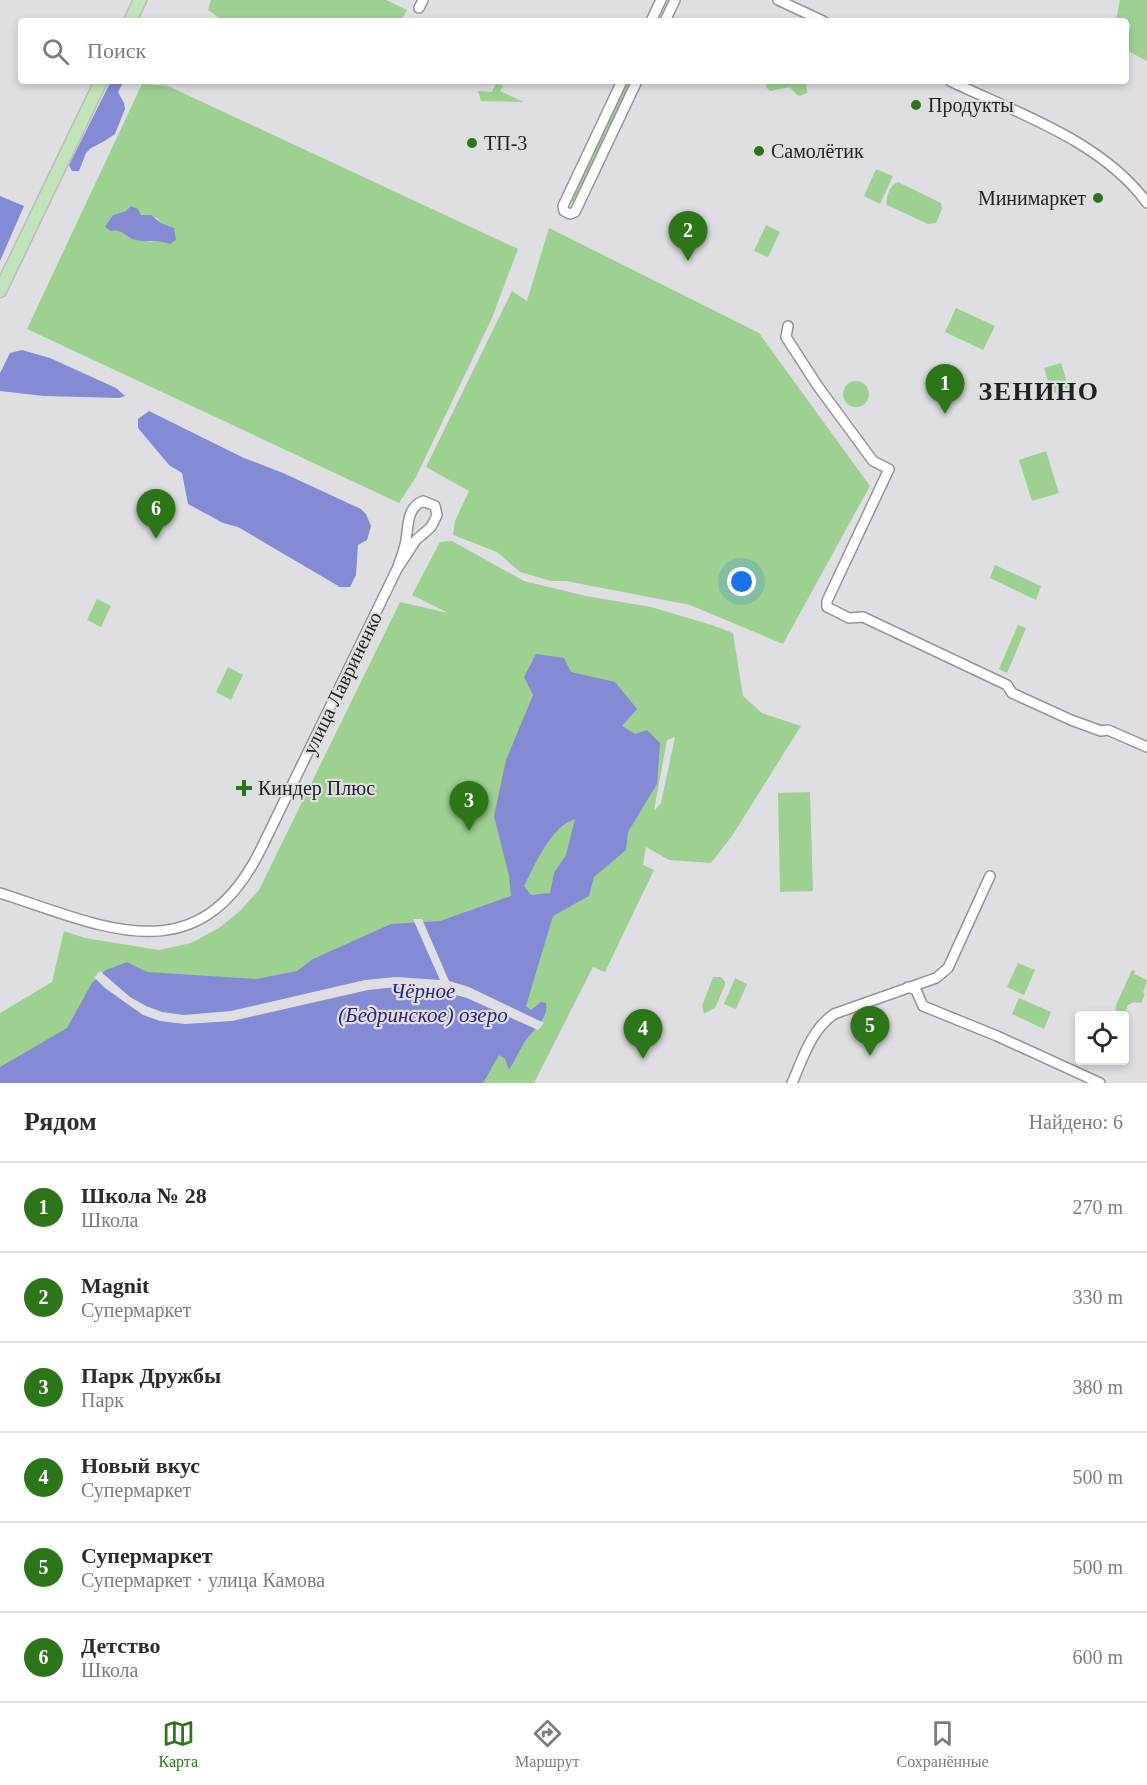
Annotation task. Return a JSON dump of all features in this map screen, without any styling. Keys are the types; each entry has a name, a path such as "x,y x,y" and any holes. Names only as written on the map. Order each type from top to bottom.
{"main road":[{"path":"131,18 140,0"},
{"path":"0,291 99,84"}],"street":[{"path":"652,18 661,0"},
{"path":"666,18 675,0"},
{"path":"778,0 817,18"},
{"path":"621,84 563,206 564,211 570,214 575,212 636,84"},
{"path":"956,84 1085,147 1120,173 1147,203"},
{"path":"788,326 786,337 818,385 873,461 889,469 827,601 827,607 849,618 863,617 1007,685 1012,693 1071,720 1101,731 1108,730 1147,747"},
{"path":"423,501 435,506 438,513 431,527 416,540 397,569 406,543 407,523 416,505 423,501"},
{"name":"улица Лавриненко","path":"0,893 103,926 133,932 154,933 174,930 195,923 215,911 242,882 257,857 397,569"},
{"path":"792,1083 811,1041 827,1019 834,1014 936,978 948,968 990,876"},
{"path":"908,987 916,990 923,1006 997,1036 1100,1083"}],"green space":[{"path":"211,0 386,0 407,10 403,18 220,18 208,10"},
{"path":"1120,0 1147,0 1147,61 1129,52 1131,25 1129,18 1116,18"},
{"path":"142,84 168,86 518,249 492,318 416,477 399,503 27,329","holes":["126,211 157,218 161,223 174,228 170,243 149,242 128,237 117,229 113,215"]},
{"path":"496,84 498,84 503,86 500,91 524,102 481,101 478,91 492,92"},
{"path":"627,84 631,84 575,203 571,201"},
{"path":"767,84 806,84 807,93 800,96 790,87 770,91 766,87"},
{"path":"876,169 893,176 880,204 864,196"},
{"path":"898,182 941,203 942,209 936,223 928,224 887,205 889,191"},
{"path":"766,225 780,232 768,257 754,251"},
{"path":"549,228 759,333 870,486 783,644 690,605 566,581 551,581 520,572 497,552 453,535 455,521 469,491 426,467 512,291 527,301"},
{"path":"956,308 995,326 983,350 945,332"},
{"path":"1061,363 1069,389 1052,394 1044,368"},
{"path":"856,381 865,385 869,394 865,403 856,407 847,403 843,394 847,385"},
{"path":"1046,451 1059,493 1032,501 1019,460"},
{"path":"452,541 524,581 586,596 651,607 733,633 743,696 762,713 801,726 732,836 711,863 669,860 646,847 643,865 654,870 605,972 593,967 534,1083 0,1083 0,1013 52,982 64,931 85,938 159,950 191,943 219,928 240,911 259,890 400,602 448,613 412,595 440,542","holes":["675,737 661,803 654,811 667,740"]},
{"path":"995,565 1041,586 1036,600 990,578"},
{"path":"97,599 111,606 101,627 87,620"},
{"path":"1018,625 1026,628 1007,673 999,669"},
{"path":"228,667 243,675 231,700 216,692"},
{"path":"810,792 813,891 780,892 778,793"},
{"path":"1018,963 1035,970 1024,995 1007,987"},
{"path":"1132,970 1135,971 1134,974 1147,980 1141,1003 1134,1002 1128,1005 1126,1011 1115,1011"},
{"path":"713,977 721,977 725,985 715,1008 704,1014 702,1006"},
{"path":"735,978 747,984 736,1009 724,1004"},
{"path":"1019,998 1051,1012 1044,1029 1012,1014"}],"water":[{"path":"110,84 122,84 118,92 125,109 115,134 86,153 79,171 72,171 69,165"},
{"path":"0,196 24,206 0,261"},
{"path":"131,206 138,209 141,215 151,215 161,223 174,228 176,240 170,244 140,241 105,227 113,215 126,211"},
{"path":"22,350 50,358 116,388 125,396 119,398 44,396 0,391 0,373 10,353"},
{"path":"149,411 244,458 283,473 361,509 371,526 367,540 358,545 356,575 350,587 340,587 238,527 223,523 188,504 182,473 169,465 138,428 138,419"},
{"name":"Чёрное (Бедринское) озеро","path":"536,654 564,658 571,672 615,682 637,709 622,726 635,734 647,730 660,743 657,784 628,832 626,850 594,877 589,896 553,916 526,1006 531,1010 541,1002 546,1003 545,1014 526,1040 509,1070 505,1059 499,1055 483,1083 0,1083 0,1067 67,1028 92,983 106,970 127,962 147,972 256,979 297,971 313,959 391,924 440,921 511,896 509,876 494,816 506,760 533,695 524,677","holes":["575,819 566,855 554,873 550,893 531,895 524,886 539,857 558,829"]}],"pier":[{"path":"413,919 422,919 449,981 469,987 544,1023 538,1030 467,998 449,993 397,987 368,990 232,1021 185,1024 160,1021 143,1015 105,988 94,977 100,971 130,997 146,1006 162,1012 184,1015 231,1011 365,980 396,977 440,980"}],"place":[{"name":"Продукты","path":"916,105"},
{"name":"ТП-3","path":"472,143"},
{"name":"Самолётик","path":"759,151"},
{"name":"Минимаркет","path":"1098,198"},
{"name":"Magnit","path":"688,261"},
{"name":"Школа № 28","path":"945,414"},
{"name":"Детство","path":"156,539"},
{"name":"Киндер Плюс","path":"244,788"},
{"name":"Парк Дружбы","path":"469,831"},
{"name":"Супермаркет","path":"870,1056"},
{"name":"Новый вкус","path":"643,1059"}],"district":[{"name":"ЗЕНИНО","path":"1039,391"}]}
